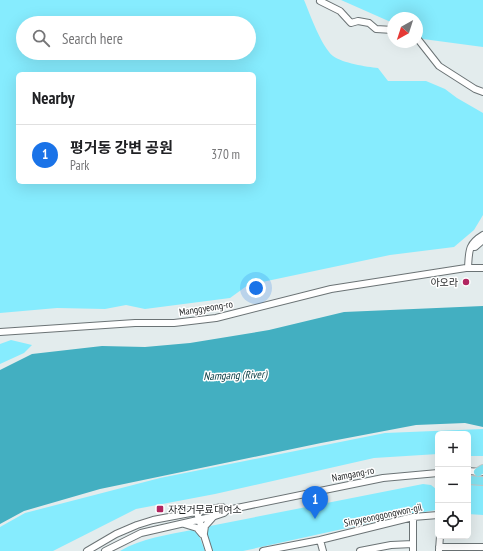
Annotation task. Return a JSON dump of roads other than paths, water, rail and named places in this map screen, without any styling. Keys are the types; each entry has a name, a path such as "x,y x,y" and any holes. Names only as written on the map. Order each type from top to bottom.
{"main road":[{"path":"471,480 483,481"}],"street":[{"path":"320,1 340,11 351,23 364,22 369,23 376,29 387,30"},
{"path":"423,46 439,66 483,92"},
{"path":"468,268 472,242 483,235"},
{"path":"471,247 475,247 483,240"},
{"path":"469,258 481,268"},
{"path":"460,269 469,258"},
{"name":"Manggyeong-ro","path":"0,332 135,323 174,323 216,318 331,289 460,269 481,268"},
{"name":"Namgang-ro","path":"105,551 141,533 215,516 224,513 227,510 383,478 435,473"},
{"name":"Namgang-ro","path":"87,551 116,534 137,525 222,507 227,510"},
{"path":"196,512 209,551"},
{"name":"Sinpyeonggongwon-gil","path":"263,551 320,540 413,517 435,515"},
{"path":"203,535 205,526 215,516"},
{"path":"360,551 391,545 413,548 413,517"},
{"path":"183,524 197,528 203,535"},
{"path":"440,539 439,549 466,549 483,547"},
{"path":"320,540 323,551"}],"water":[{"name":"Namgang (River)","path":"483,306 483,427 465,423 416,425 321,443 100,489 24,511 0,524 0,370 32,354 102,346 145,347 190,343 269,330 344,312"}],"place":[{"name":"아오라","path":"466,282"},
{"name":"자전거무료대여소","path":"160,509"},
{"name":"평거동 강변 공원","path":"315,519"}]}
